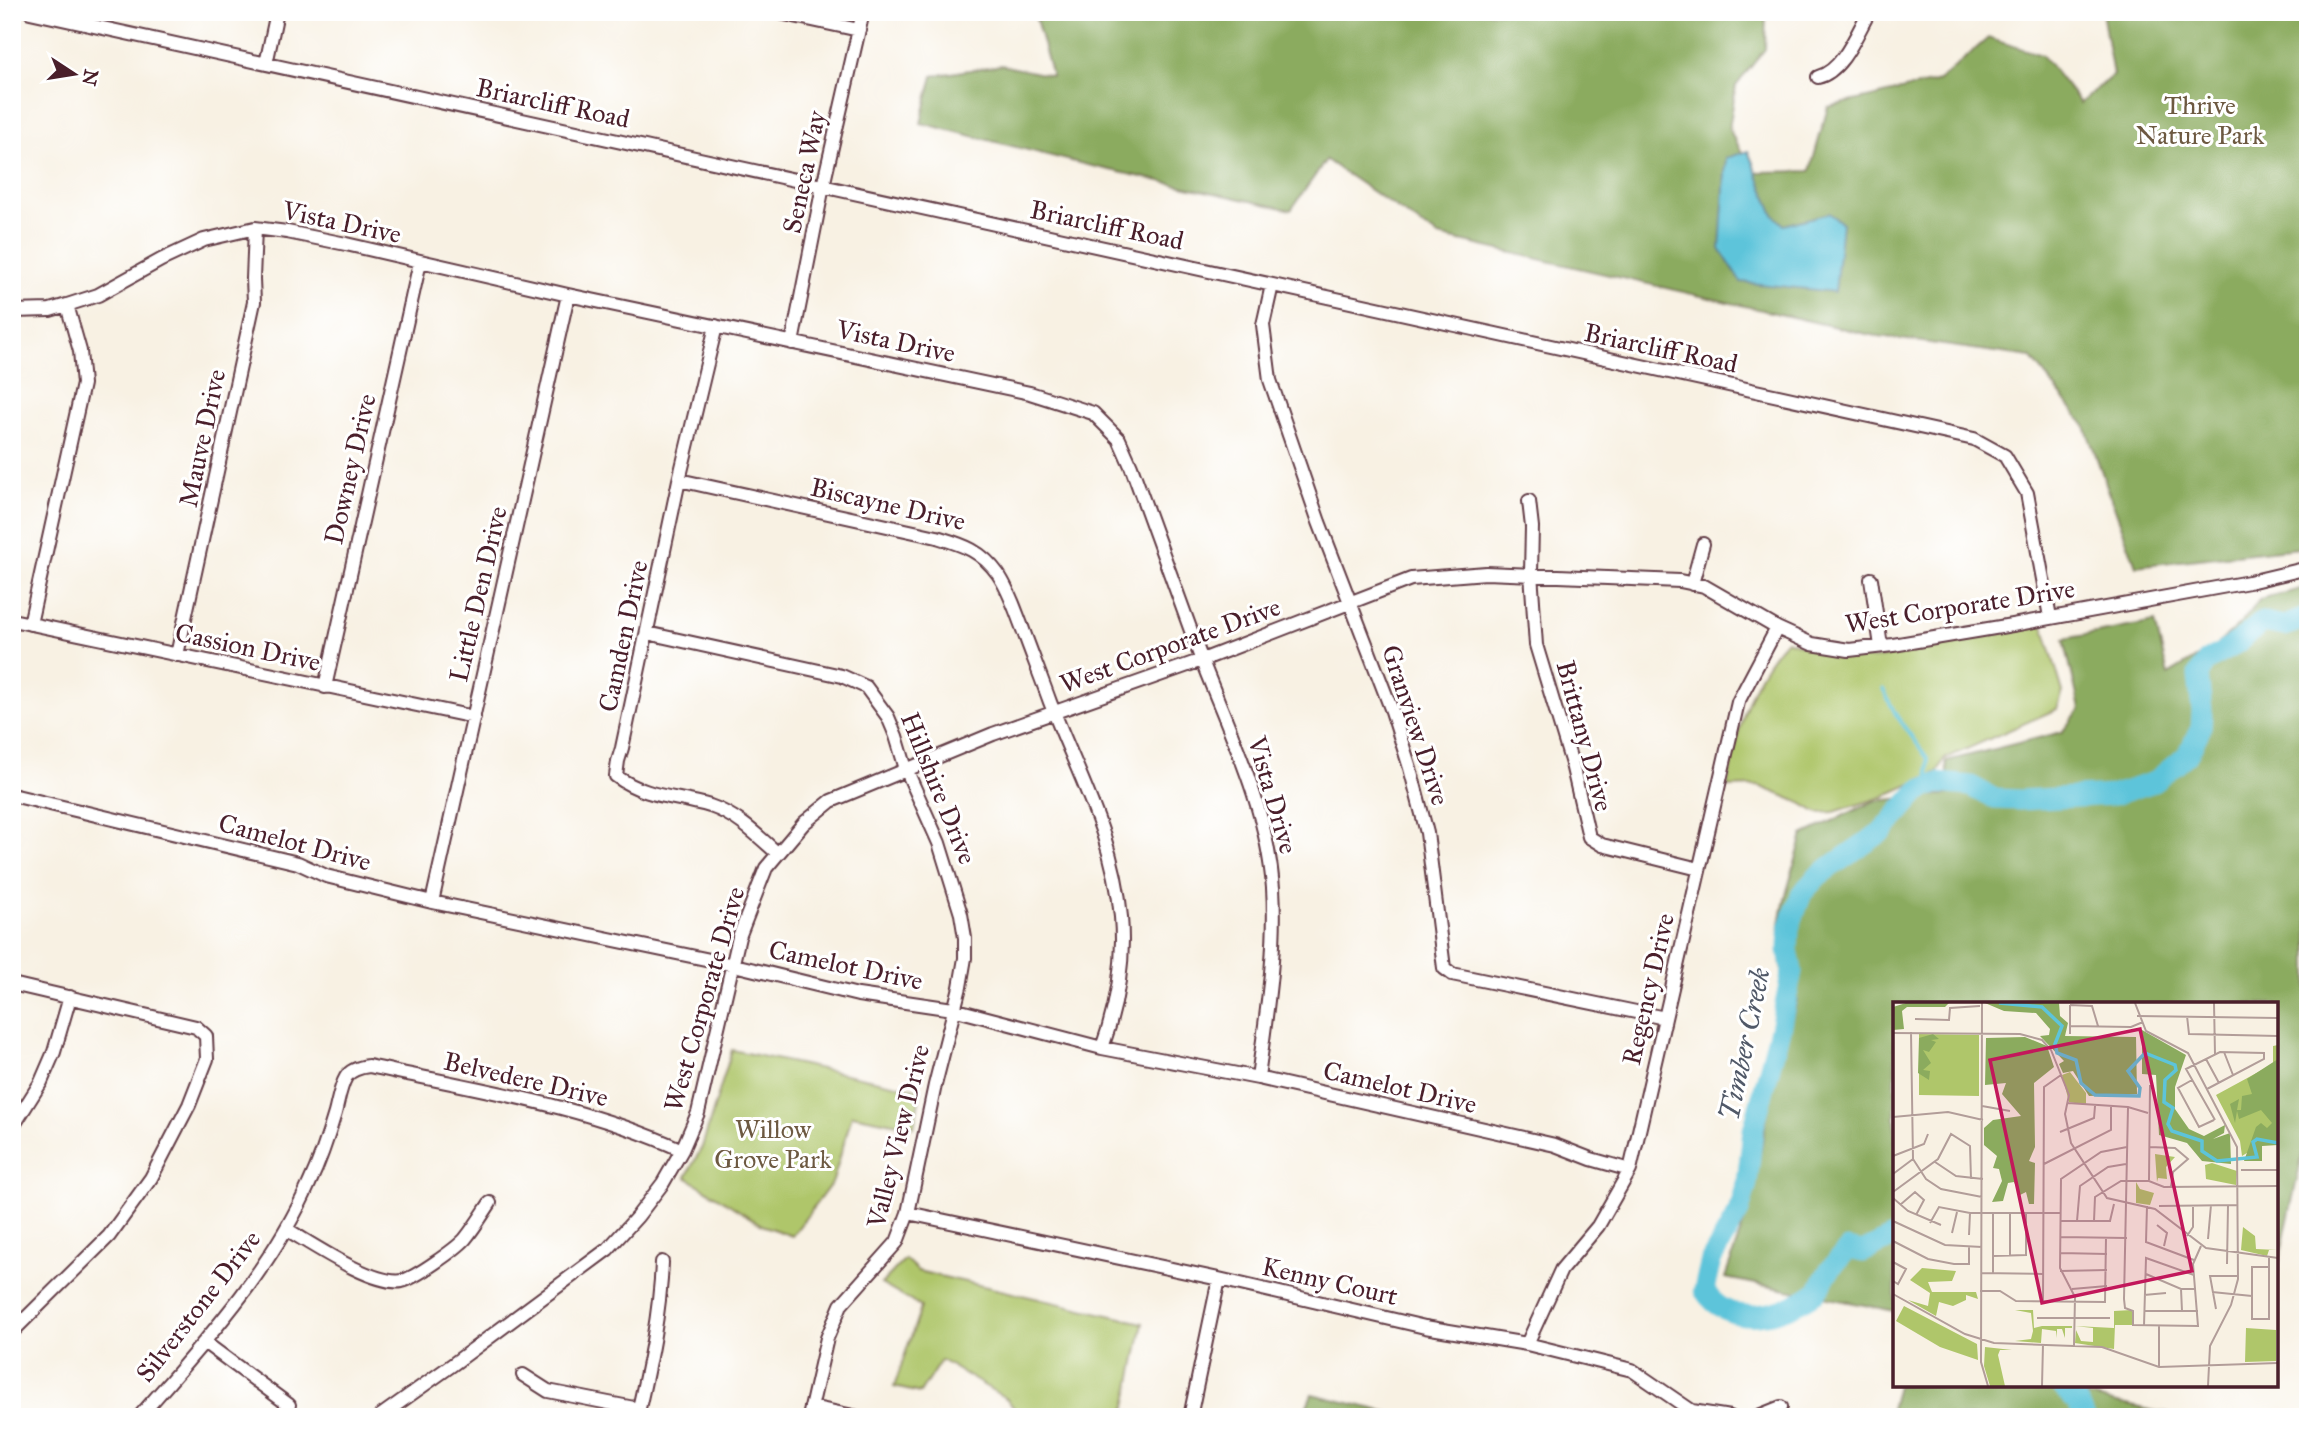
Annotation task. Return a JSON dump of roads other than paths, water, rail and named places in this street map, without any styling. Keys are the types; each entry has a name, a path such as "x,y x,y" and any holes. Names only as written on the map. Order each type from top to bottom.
{"street":[{"name":"Briarcliff Road","path":"30,12 1974,439 2005,456 2027,493 2050,617"},
{"path":"266,64 277,12"},
{"path":"775,12 859,30"},
{"name":"Seneca Way","path":"792,342 823,186 863,12"},
{"path":"1818,77 1828,75 1843,57 1868,12"},
{"name":"Vista Drive","path":"12,310 50,310 98,295 204,240 255,228 287,232 1030,393 1093,414 1119,439 1131,466 1202,660 1238,744 1265,832 1273,889 1272,964 1258,1078"},
{"name":"Mauve Drive","path":"177,655 254,302 255,228"},
{"name":"Downey Drive","path":"325,687 420,262"},
{"name":"Granview Drive","path":"1272,285 1263,325 1270,380 1410,768 1427,833 1444,968 1452,974 1665,1018"},
{"name":"Little Den Drive","path":"432,902 568,295"},
{"path":"30,624 83,384 80,351 67,305"},
{"name":"Camden Drive","path":"716,326 679,480 616,776 632,788 710,806 727,813 777,853"},
{"name":"Biscayne Drive","path":"679,480 971,547 981,554 998,574 1010,595 1054,713 1100,821 1118,890 1122,949 1120,981 1113,1018 1102,1048"},
{"path":"1529,501 1532,527 1531,573"},
{"path":"1692,584 1703,544"},
{"name":"West Corporate Drive","path":"379,1417 608,1249 650,1200 682,1150 698,1113 739,936 766,868 804,823 831,801 993,734 1202,660 1411,579 1473,573 1531,573 1680,581 1704,586 1777,628 1812,643 1849,650 2249,582 2308,568"},
{"name":"Brittany Drive","path":"1531,573 1536,645 1562,730 1589,837 1602,845 1699,869"},
{"path":"1871,579 1881,646"},
{"name":"Cassion Drive","path":"12,620 474,717"},
{"name":"Regency Drive","path":"1527,1344 1561,1270 1598,1226 1630,1170 1738,702 1777,628"},
{"name":"Hillshire Drive","path":"647,633 842,676 866,687 888,717 896,736 906,769 939,843 961,914 965,958 953,1009"},
{"name":"Camelot Drive","path":"12,794 298,863 326,876 432,902 734,965 858,995 953,1009 1102,1048 1258,1078 1555,1145 1630,1170"},
{"path":"12,984 196,1027 206,1036 207,1059 189,1105 151,1178 108,1236 12,1332"},
{"path":"12,1128 41,1082 54,1052 69,997"},
{"name":"Valley View Drive","path":"810,1412 827,1338 841,1305 897,1242 908,1213 953,1009"},
{"name":"Belvedere Drive","path":"356,1068 369,1066 549,1106 622,1125 682,1150"},
{"name":"Silverstone Drive","path":"139,1417 246,1289 286,1228 309,1185 326,1143 346,1076 356,1068"},
{"path":"286,1228 362,1272 382,1279 402,1281 435,1262 464,1240 490,1203"},
{"name":"Kenny Court","path":"908,1213 1219,1279 1425,1327 1527,1344 1632,1370 1692,1411 1730,1417"},
{"path":"523,1375 548,1391 638,1413 655,1333 662,1262"},
{"path":"1191,1417 1219,1279"},
{"path":"204,1342 289,1405"},
{"path":"1756,1417 1781,1407"},
{"path":"810,1412 858,1417"}],"water":[{"path":"1748,151 1774,215 1784,225 1829,213 1842,223 1835,292 1741,282 1720,249 1726,158"}],"waterway":[{"name":"Timber Creek","path":"1893,1237 1863,1252 1848,1249 1829,1271 1816,1292 1773,1312 1742,1315 1727,1311 1715,1303 1704,1290 1711,1260 1739,1211 1747,1183 1753,1130 1780,1029 1792,971 1788,950 1789,928 1802,893 1819,875 1884,830 1918,791 1938,783 1971,786 1995,799 2020,800 2114,795 2154,782 2188,754 2201,728 2198,675 2207,661 2237,643 2262,622 2285,626 2308,617"},
{"path":"1883,689 1896,715 1928,759 1928,772 1933,785"},
{"name":"Timber Creek","path":"2063,1387 2077,1402 2085,1417"}],"park label":[{"name":"Thrive Nature Park","path":"2200,120"},
{"name":"Willow Grove Park","path":"773,1144"}]}
